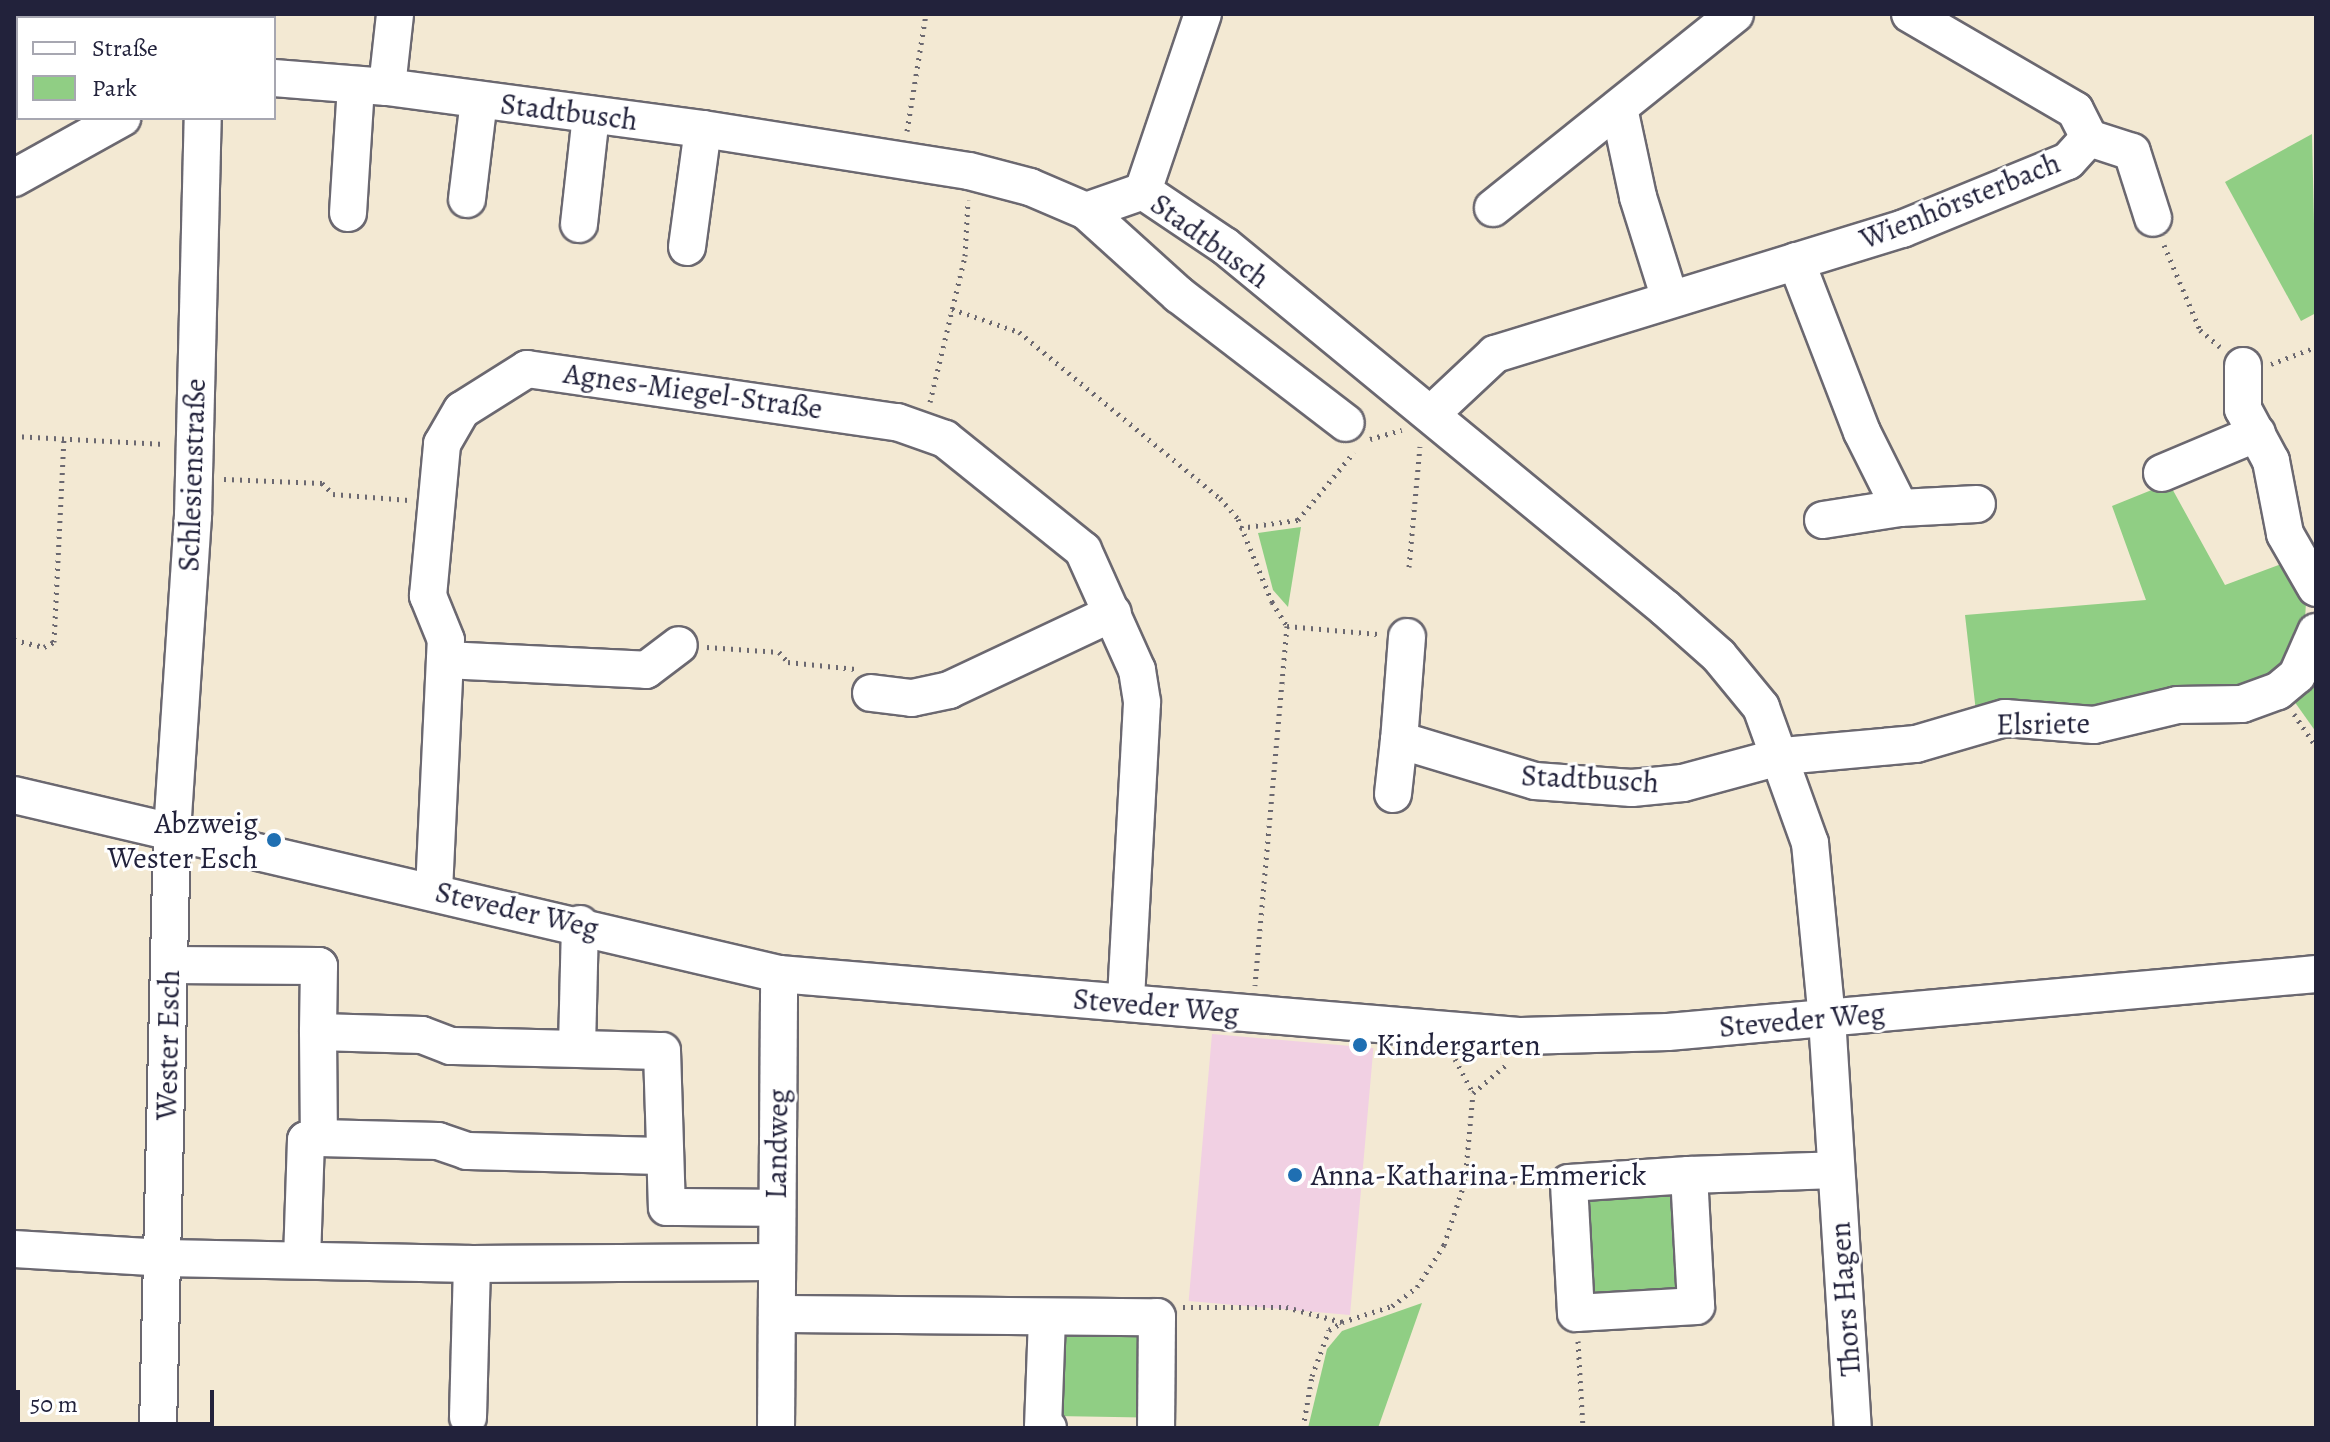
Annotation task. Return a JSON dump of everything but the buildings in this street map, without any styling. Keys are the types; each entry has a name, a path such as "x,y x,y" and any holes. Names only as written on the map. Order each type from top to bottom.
{"street":[{"path":"348,213 372,86 395,14"},
{"path":"1143,191 1203,14"},
{"path":"1493,208 1735,14"},
{"name":"Wienhörsterbach","path":"1431,414 1495,354 1902,229 2068,161 2089,138 2075,110 1910,14"},
{"name":"Stadtbusch","path":"276,78 372,86 703,129 969,171 1030,187 1086,211 1143,191 1225,246 1719,656 1761,707 1783,756 1810,843 1827,1018"},
{"path":"467,199 479,100"},
{"path":"1619,108 1638,197 1670,299"},
{"path":"579,224 591,115"},
{"path":"14,178 118,120"},
{"name":"Schlesienstraße","path":"172,832 193,460 203,120"},
{"path":"687,247 703,129"},
{"path":"2089,138 2132,152 2153,218"},
{"path":"1086,211 1179,295 1346,423"},
{"path":"1796,261 1862,432 1900,508"},
{"path":"2243,366 2243,409 2271,461 2285,534 2316,588"},
{"name":"Agnes-Miegel-Straße","path":"434,891 446,640 428,596 442,444 462,410 527,369 564,370 922,428 945,439 1083,550 1137,670 1142,703 1126,1002"},
{"path":"2162,473 2257,433"},
{"path":"1823,520 1900,508 1977,504"},
{"path":"871,693 912,698 949,690 1113,613"},
{"name":"Elsriete","path":"1783,756 1916,744 2005,718 2094,725 2157,708 2242,704 2278,691 2297,675 2316,632"},
{"path":"1393,794 1407,637"},
{"path":"445,660 646,670 679,645"},
{"name":"Stadtbusch","path":"1399,740 1535,781 1632,788 1683,783 1783,756"},
{"name":"Steveder Weg","path":"14,795 580,924 779,974 1521,1036 1668,1032 2316,974"},
{"name":"Wester Esch","path":"158,1428 172,832"},
{"path":"577,1047 580,924"},
{"path":"170,965 319,966 319,1138"},
{"name":"Landweg","path":"776,1428 779,974"},
{"name":"Thors Hagen","path":"1827,1018 1853,1428"},
{"path":"318,1032 422,1035 451,1046 662,1051 662,1156 667,1207 776,1208"},
{"path":"302,1260 306,1140 438,1141 467,1151 662,1156"},
{"path":"1689,1175 1696,1306 1576,1313 1569,1183 1689,1175 1836,1170"},
{"path":"14,1249 164,1258 472,1264 775,1262"},
{"path":"468,1417 472,1264"},
{"path":"777,1314 1157,1317 1156,1428"},
{"path":"1047,1318 1043,1428 1048,1428"}],"path":[{"path":"902,162 926,14"},
{"path":"922,428 965,256 969,171"},
{"path":"2153,218 2200,330 2243,366 2279,364 2316,347"},
{"path":"952,309 1019,332 1220,498 1240,528 1287,626 1254,1014"},
{"path":"1240,528 1298,520 1364,440 1394,435 1431,414"},
{"path":"1409,567 1418,452 1431,414"},
{"path":"14,436 170,444 221,479 322,483 333,494 437,502"},
{"path":"14,640 44,647 54,642 64,439"},
{"path":"1287,626 1407,637"},
{"path":"679,645 779,652 788,662 855,668 871,693"},
{"path":"1303,1428 1329,1330 1342,1322 1392,1306 1417,1287 1444,1245 1465,1181 1473,1093 1506,1066 1521,1036"},
{"path":"1465,1181 1569,1183"},
{"path":"1157,1317 1169,1307 1286,1307 1342,1322"},
{"path":"1576,1313 1583,1428"}],"shaded area":[{"name":"Anna-Katharina-Emmerick","path":"1212,1034 1373,1048 1350,1315 1189,1301"}],"green space":[{"path":"2312,134 2316,313 2301,321 2225,182"},
{"path":"2169,483 2225,585 2289,561 2306,602 2304,638 2275,680 2084,713 1976,712 1965,615 2146,600 2112,506"},
{"path":"1301,527 1288,607 1273,590 1258,533"},
{"path":"2316,677 2316,732 2294,701"},
{"path":"1675,1194 1682,1288 1592,1294 1585,1200"},
{"path":"1422,1303 1378,1428 1308,1428 1327,1349 1342,1331"},
{"path":"1057,1329 1145,1331 1143,1418 1055,1416"}],"place":[{"name":"Abzweig Wester Esch","path":"274,840"},
{"name":"Kindergarten","path":"1360,1045"},
{"name":"Anna-Katharina-Emmerick","path":"1295,1175"}]}
